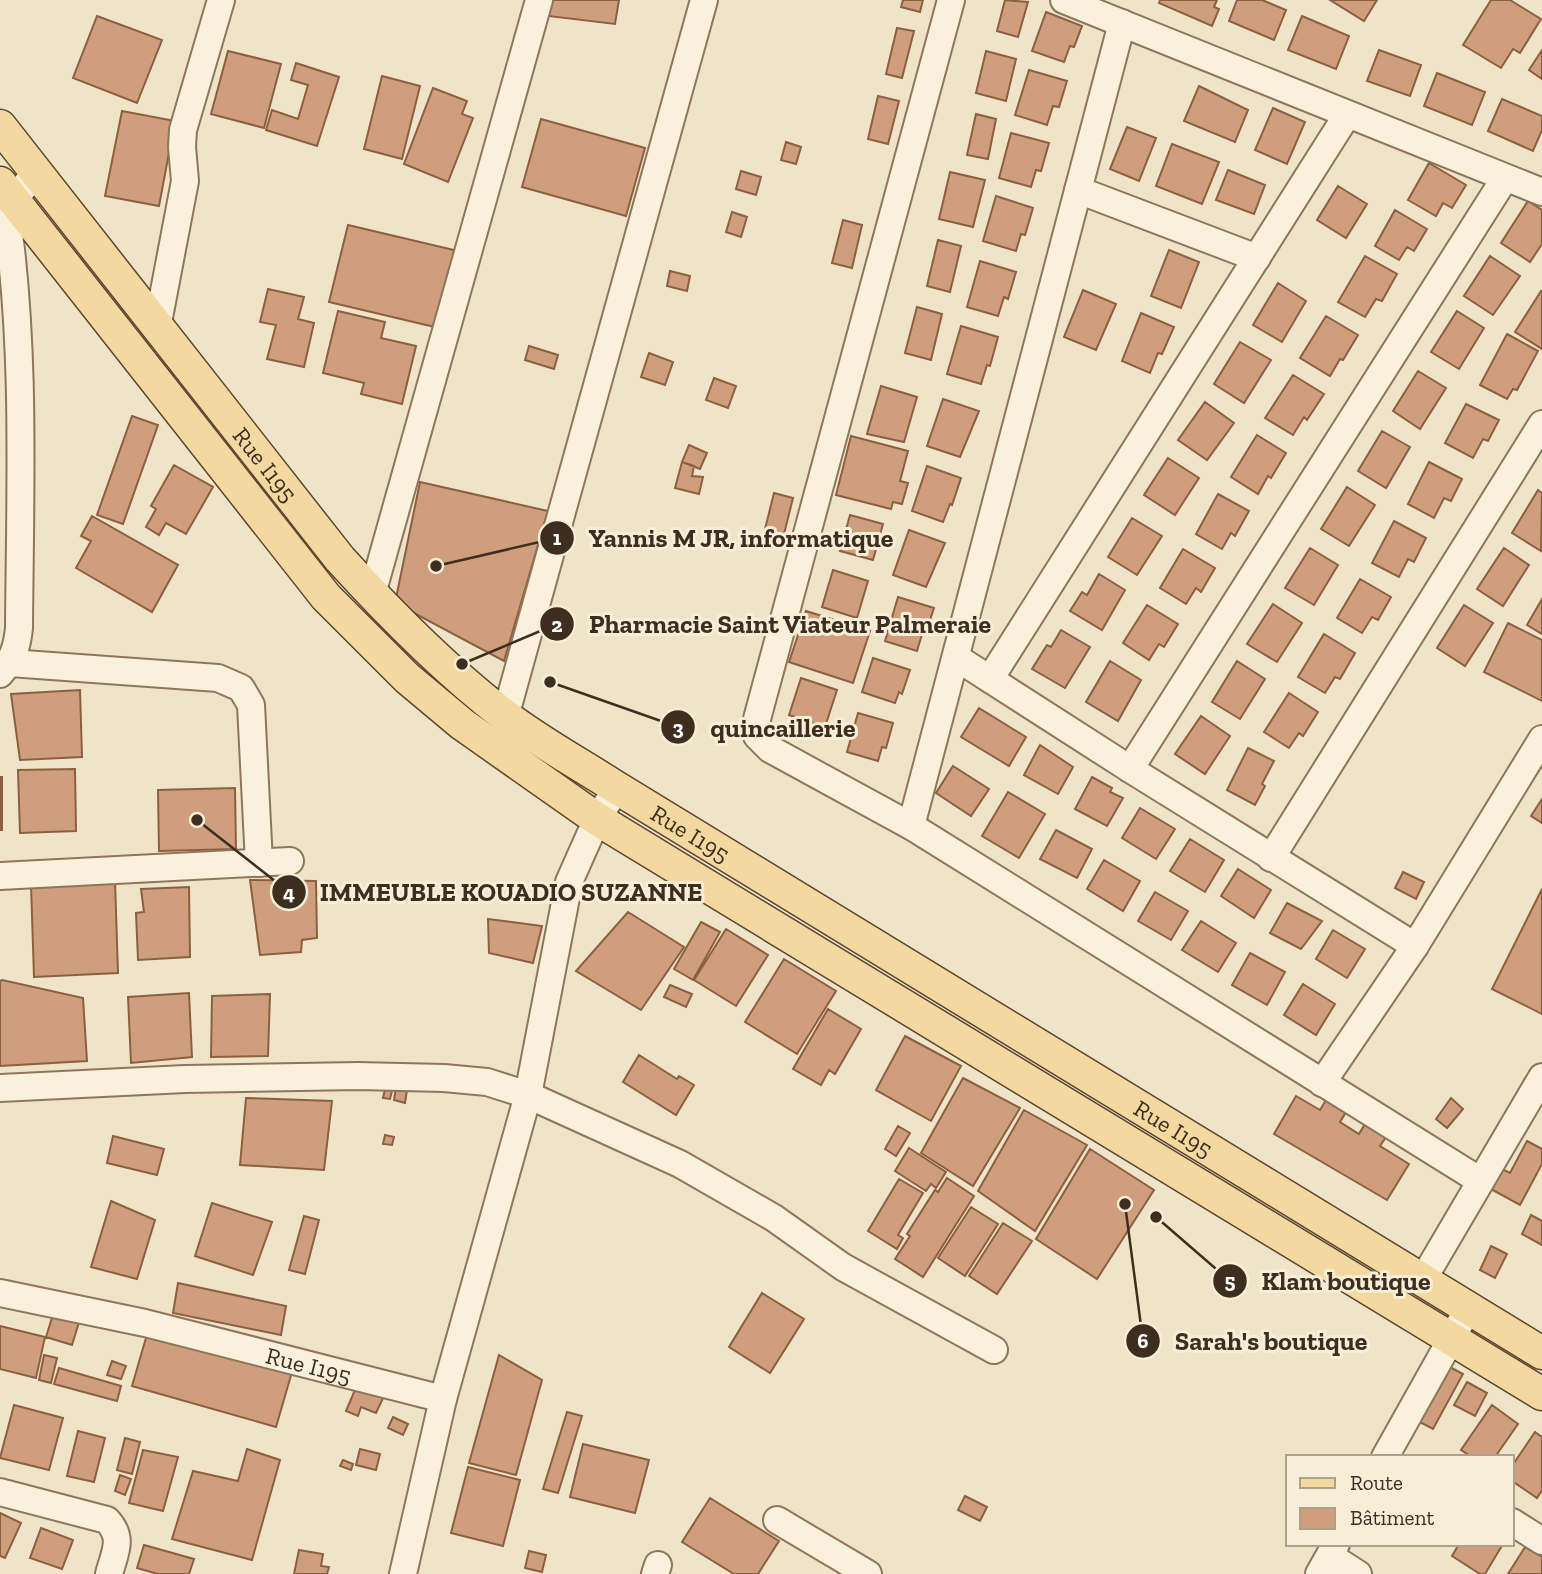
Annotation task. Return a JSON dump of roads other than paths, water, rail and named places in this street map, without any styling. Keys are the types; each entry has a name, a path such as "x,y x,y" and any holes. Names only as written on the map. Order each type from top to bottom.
{"main road":[{"name":"Rue I195","path":"0,126 340,559 450,670 505,717 1542,1353"},
{"name":"Rue I195","path":"5,200 326,597 407,678 463,724 597,819 1542,1394"}],"street":[{"path":"157,328 185,181 183,130 221,0"},
{"path":"372,594 539,0"},
{"path":"505,717 704,0"},
{"path":"951,0 757,719 757,736 770,749 911,826 1479,1180"},
{"path":"1064,0 1542,192"},
{"path":"911,826 1122,23"},
{"path":"990,679 1347,115"},
{"path":"35,173 5,200 15,273 10,388 19,628 17,648 5,668 218,678 241,688 251,705 259,863"},
{"path":"1130,769 1505,178"},
{"path":"1079,190 1257,258"},
{"path":"1271,858 1542,424"},
{"path":"957,657 1271,858 1415,946"},
{"path":"1322,1083 1415,946 1542,739"},
{"path":"403,1574 443,1399 528,1095 569,881 597,819 617,788"},
{"path":"0,876 290,861"},
{"path":"0,1088 185,1079 358,1076 487,1082 528,1095 680,1164 774,1218 843,1266 994,1350"},
{"path":"1422,1281 1479,1180 1535,1104 1542,1077"},
{"name":"Rue I195","path":"0,1293 145,1323 443,1399"},
{"path":"1397,1452 1468,1309"},
{"path":"0,1492 107,1520 116,1529 118,1541 109,1574"},
{"path":"777,1520 868,1574"},
{"path":"1514,1523 1542,1541"},
{"path":"1328,1558 1358,1574"}],"place":[{"name":"Yannis M JR, informatique","path":"436,566"},
{"name":"Pharmacie Saint Viateur Palmeraie","path":"462,664"},
{"name":"quincaillerie","path":"550,682"},
{"name":"IMMEUBLE KOUADIO SUZANNE","path":"197,820"},
{"name":"Sarah's boutique","path":"1125,1204"},
{"name":"Klam boutique","path":"1156,1217"}]}
